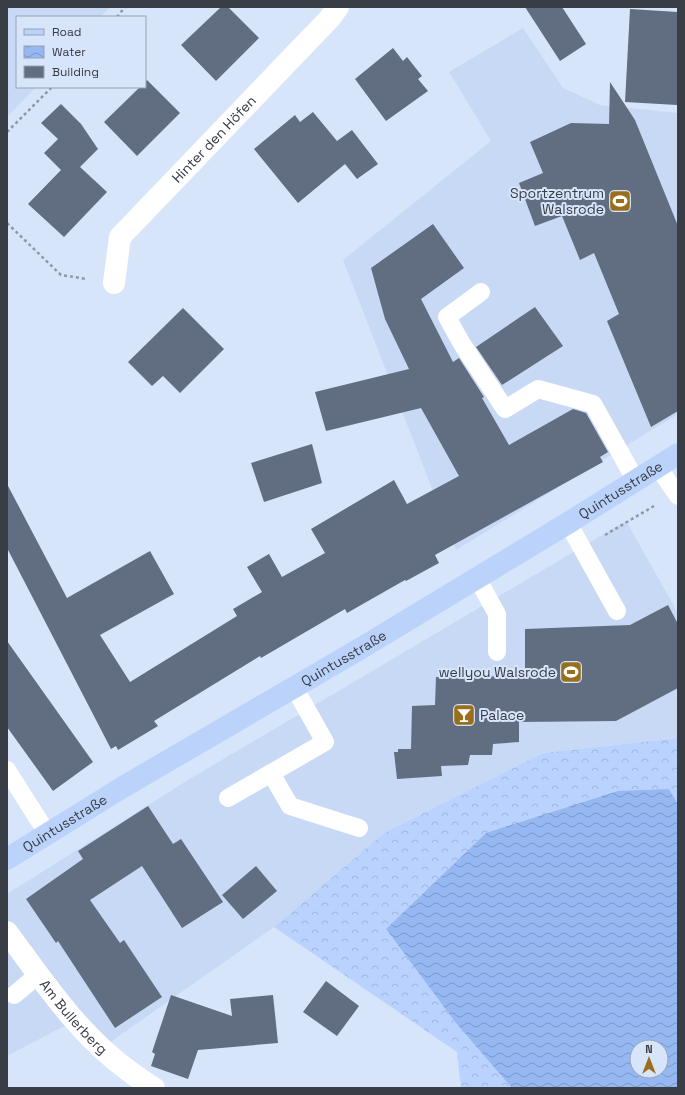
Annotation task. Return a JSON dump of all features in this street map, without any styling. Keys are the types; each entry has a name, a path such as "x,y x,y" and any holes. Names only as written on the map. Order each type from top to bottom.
{"main road":[{"name":"Quintusstraße","path":"7,859 123,786 294,687 477,578 678,454"}],"street":[{"name":"Hinter den Höfen","path":"114,283 120,237 330,18 338,7"},
{"name":"Am Bullerberg","path":"7,932 38,975 81,1028 115,1061 154,1088"}],"lane":[{"path":"481,292 447,317 462,344 505,409 538,389 593,404 636,481"},
{"path":"658,467 678,496"},
{"path":"568,523 617,611"},
{"path":"477,578 497,614 497,652"},
{"path":"228,798 325,742 294,687"},
{"path":"7,770 47,833"},
{"path":"271,773 290,806 359,828"},
{"path":"14,995 38,975"}],"path":[{"path":"117,16 125,7"},
{"path":"7,132 51,88"},
{"path":"7,223 60,275 114,283"}],"shaded area":[{"path":"7,7 110,7 101,16 16,16 16,88 35,88 7,117"},
{"path":"523,28 563,88 600,105 678,113 678,414 456,550 343,260 491,141 449,72"},
{"path":"626,521 678,613 678,738 543,753 384,833 274,927 99,1050 68,1024 7,1056 7,894 188,780"}],"green space":[{"path":"678,738 678,804 669,789 386,929 455,1022 512,1088 461,1088 457,1052 274,927 384,833 543,753"}],"water":[{"path":"669,789 678,804 678,1088 512,1088 455,1022 386,929 486,833 618,791"}],"building":[{"path":"221,7 228,7 259,38 216,81 181,45"},
{"path":"525,7 562,7 586,44 560,61"},
{"path":"630,9 678,12 677,105 625,102"},
{"path":"393,48 403,61 407,57 422,76 418,79 428,91 386,121 355,79"},
{"path":"147,80 180,113 137,156 104,122 139,88 146,88"},
{"path":"610,82 635,120 678,226 678,411 651,427 607,321 619,314 594,253 580,260 562,216 535,226 519,183 543,173 530,142 571,123 609,124"},
{"path":"61,104 81,124 98,149 80,167 107,192 64,237 28,204 61,170 44,153 58,139 41,123"},
{"path":"313,112 337,141 352,130 378,164 357,179 345,164 298,203 254,149 295,115 300,122"},
{"path":"433,224 464,268 421,299 453,362 459,358 484,397 482,398 509,445 573,409 586,413 608,452 600,457 603,462 435,555 439,563 406,581 405,580 347,613 345,609 261,658 260,656 154,721 158,726 118,750 116,746 111,749 7,548 7,484 67,598 150,551 174,594 100,635 130,682 237,616 233,609 262,592 247,567 269,554 282,577 325,553 311,529 394,480 407,504 459,476 421,408 326,431 315,392 409,369 385,319 371,268"},
{"path":"535,307 563,346 502,385 476,347"},
{"path":"183,308 224,349 180,393 163,376 152,386 128,362"},
{"path":"312,444 322,483 264,502 251,463"},
{"path":"668,605 678,624 678,688 616,721 519,722 519,742 493,744 492,755 470,755 468,765 441,766 442,776 397,779 394,752 398,752 398,749 411,749 412,706 435,705 436,677 525,676 525,629 630,625"},
{"path":"7,641 93,762 53,791 7,727"},
{"path":"148,806 173,844 181,839 223,902 182,928 142,866 90,900 120,943 124,940 162,997 115,1028 58,941 56,943 26,899 83,859 78,851"},
{"path":"256,866 277,891 243,919 222,895"},
{"path":"326,981 359,1006 337,1036 303,1012"},
{"path":"171,995 232,1016 230,999 273,995 278,1043 198,1050 188,1079 151,1066 155,1054 152,1052"}],"place":[{"name":"Sportzentrum Walsrode","path":"620,201"},
{"name":"wellyou Walsrode","path":"571,672"},
{"name":"Palace","path":"464,715"}]}
